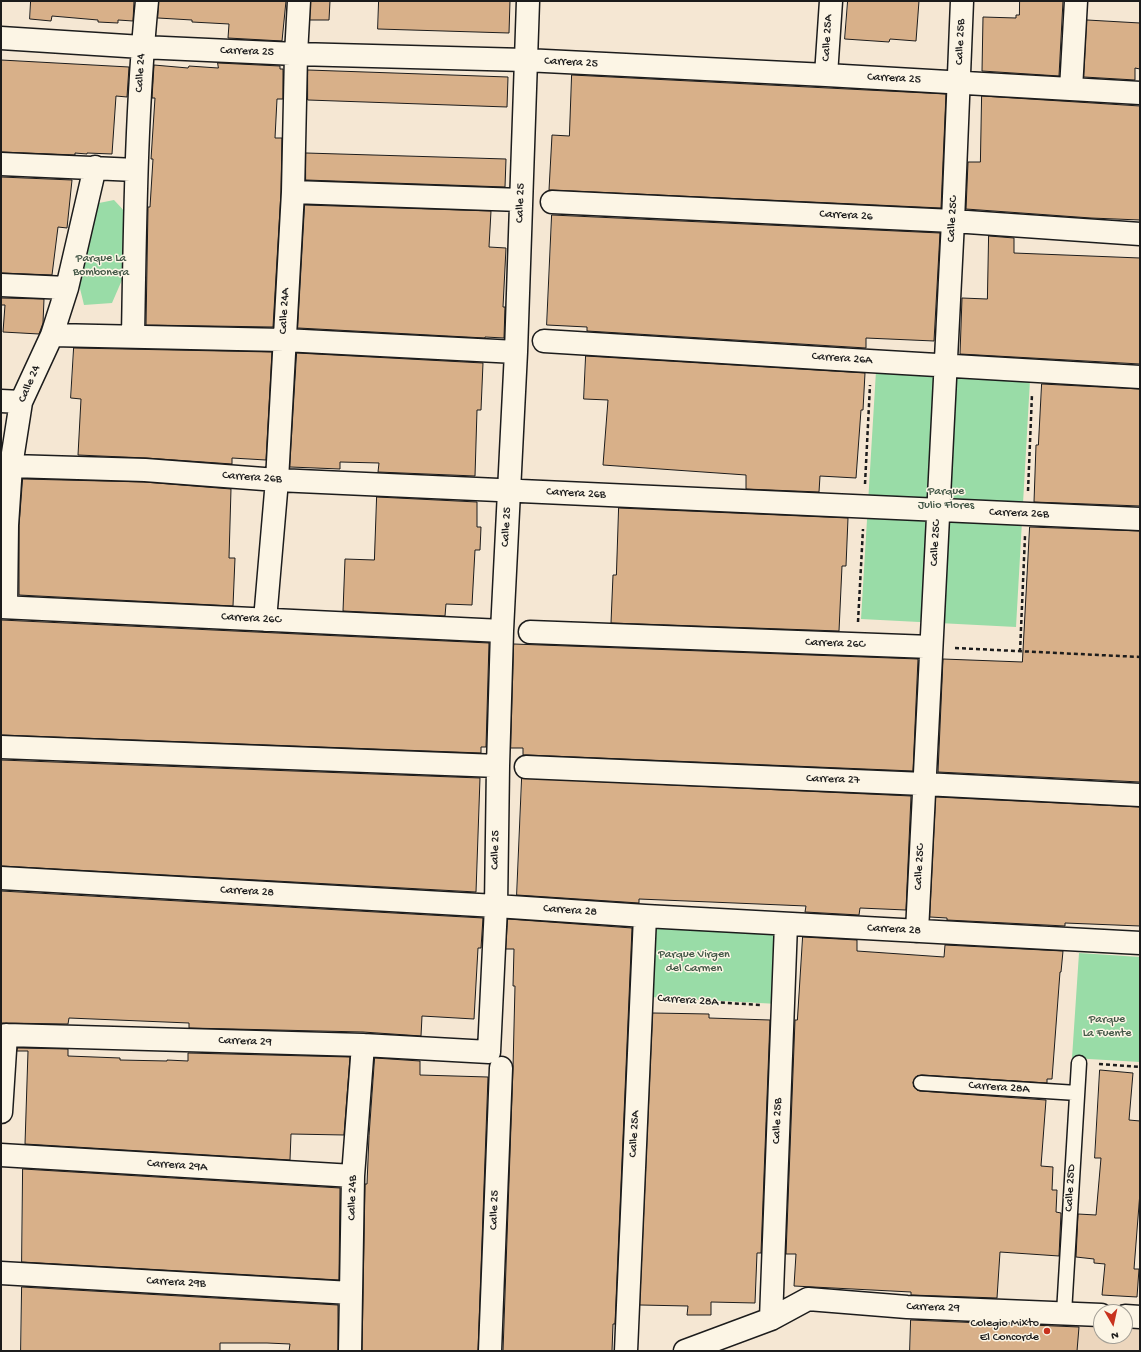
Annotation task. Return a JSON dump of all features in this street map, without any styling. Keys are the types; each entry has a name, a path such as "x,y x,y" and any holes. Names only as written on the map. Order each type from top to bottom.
{"street":[{"name":"Calle 24","path":"133,336 136,170 142,47 147,1"},
{"name":"Calle 24A","path":"265,620 277,480 293,192 296,54 299,1"},
{"name":"Calle 25","path":"490,1351 498,766 502,631 516,352 528,1"},
{"name":"Calle 25A","path":"826,75 830,1"},
{"name":"Calle 25B","path":"959,83 962,1"},
{"path":"1071,89 1076,1"},
{"name":"Carrera 25","path":"1,38 142,47 296,54 525,60 1140,93"},
{"name":"Calle 25C","path":"917,931 959,83"},
{"path":"1,164 136,170"},
{"name":"Calle 24","path":"4,607 4,525 11,466 11,401 52,335 67,288 95,167"},
{"path":"293,192 521,200"},
{"name":"Carrera 26","path":"552,202 953,221 1140,234"},
{"path":"1,285 67,288"},
{"path":"52,335 284,340 516,352"},
{"name":"Carrera 26A","path":"544,341 1140,377"},
{"name":"Carrera 26B","path":"11,466 145,470 277,480 1140,519"},
{"name":"Carrera 26C","path":"4,607 502,631"},
{"name":"Carrera 26C","path":"530,632 931,647"},
{"path":"1,747 498,766"},
{"name":"Carrera 27","path":"526,768 924,784 1140,795"},
{"name":"Carrera 28","path":"1,878 496,906 645,916 1140,943"},
{"name":"Calle 25A","path":"626,1351 645,916"},
{"name":"Calle 25B","path":"770,1318 786,924"},
{"path":"1,1112 4,1035"},
{"name":"Carrera 29","path":"4,1035 363,1045 495,1060"},
{"name":"Calle 24B","path":"350,1351 353,1176 363,1045"},
{"name":"Carrera 29A","path":"1,1155 353,1176"},
{"name":"Carrera 29B","path":"1,1273 351,1293"},
{"name":"Carrera 29","path":"770,1318 808,1299 907,1307 1093,1315"},
{"path":"685,1351 770,1318"}],"lane":[{"name":"Calle 25D","path":"1064,1313 1079,1063"},
{"name":"Carrera 28A","path":"921,1083 1077,1092"}],"path":[{"path":"931,647 1140,657"},
{"name":"Carrera 28A","path":"642,998 783,1007"},
{"path":"1079,1063 1140,1067"}],"shaded area":[{"name":"Colegio Mixto El Concorde","path":"994,1319 1093,1323 1093,1344 1133,1344 1133,1325 1140,1325 1140,1351 992,1351"}],"green space":[{"name":"Parque La Bombonera","path":"114,200 129,216 125,273 112,303 84,305 76,272 94,204"},
{"name":"Parque Julio Flores","path":"876,371 1030,380 1016,627 861,619"},
{"name":"Parque Virgen del Carmen","path":"654,921 780,930 778,1004 650,997"},
{"name":"Parque La Fuente","path":"1079,953 1140,957 1140,1062 1072,1058"}],"building":[{"path":"31,1 134,1 133,21 118,20 118,23 98,22 98,20 52,16 51,21 30,19"},
{"path":"159,1 286,1 282,41 228,38 229,24 158,18"},
{"path":"311,1 330,1 329,20 310,20"},
{"path":"379,1 510,1 509,33 378,29"},
{"path":"848,1 919,1 916,41 890,39 889,42 845,39"},
{"path":"1020,1 1063,1 1059,76 982,71 983,17 1016,18 1016,15 1019,15"},
{"path":"1087,20 1140,23 1140,69 1135,68 1135,80 1084,77"},
{"path":"1,60 129,67 127,97 116,96 112,154 75,153 75,155 1,152"},
{"path":"218,63 280,66 280,69 283,69 283,99 277,99 275,138 282,138 281,192 273,327 146,325 148,207 150,207 153,159 151,159 155,98 152,98 154,65 188,68 189,66 218,68"},
{"path":"308,70 508,77 507,107 308,100"},
{"path":"572,75 946,94 941,208 549,190 552,135 569,136"},
{"path":"982,96 1140,106 1140,220 966,209 968,162 980,162"},
{"path":"306,153 506,159 505,187 306,180"},
{"path":"1,177 72,180 67,228 58,227 52,275 1,273"},
{"path":"305,205 491,211 489,247 506,248 503,307 505,307 504,338 298,328"},
{"path":"552,215 940,233 934,341 866,338 866,348 587,331 587,327 547,325"},
{"path":"989,236 1014,238 1014,253 1140,258 1140,364 960,354 962,298 987,299"},
{"path":"1,298 44,299 43,323 39,334 3,332 5,305 1,305"},
{"path":"74,348 272,352 266,460 232,458 232,464 78,455 81,399 71,398"},
{"path":"297,353 483,363 481,410 477,410 475,476 378,472 379,463 340,462 340,469 290,467"},
{"path":"586,356 865,373 856,478 820,476 819,492 746,489 746,475 603,465 608,400 584,399"},
{"path":"1042,384 1140,389 1140,506 1034,502 1036,445 1038,445"},
{"path":"23,479 144,482 231,489 229,558 235,558 233,606 19,595 19,526"},
{"path":"377,497 477,502 477,527 481,527 480,550 475,550 472,605 446,604 445,616 343,611 345,559 374,560"},
{"path":"619,508 848,518 846,566 842,566 839,631 611,623 613,575 616,575"},
{"path":"1030,527 1140,531 1140,782 938,772 943,659 1022,662"},
{"path":"1,620 489,643 486,747 481,747 481,753 1,735"},
{"path":"514,644 918,659 913,771 523,755 523,748 511,748"},
{"path":"1,760 480,778 476,892 1,866"},
{"path":"522,778 911,796 906,910 860,908 859,915 805,912 806,906 639,899 639,903 517,895"},
{"path":"936,797 1140,807 1140,926 1065,923 1065,926 947,920 947,918 930,917"},
{"path":"1,891 483,918 481,948 478,948 474,1019 422,1016 421,1036 363,1032 189,1028 189,1023 69,1018 68,1024 1,1023"},
{"path":"508,919 632,928 615,1324 613,1324 612,1351 503,1351 515,986 513,986 514,949 506,949"},
{"path":"803,937 857,940 857,951 944,957 945,945 1063,951 1052,1079 1047,1079 1047,1083 922,1075 917,1076 913,1082 914,1087 920,1091 1046,1100 1041,1166 1053,1167 1052,1190 1057,1190 1056,1212 1061,1213 1059,1256 1000,1252 997,1298 911,1295 911,1292 794,1286 796,1254 786,1254 795,1020 797,1020"},
{"path":"653,1013 709,1014 709,1018 770,1020 761,1253 757,1253 755,1303 711,1302 711,1315 687,1315 688,1306 640,1305"},
{"path":"18,1048 68,1049 68,1056 120,1058 120,1060 188,1061 188,1053 350,1057 344,1135 291,1134 290,1160 25,1144 28,1051 17,1051"},
{"path":"375,1058 420,1061 420,1075 488,1077 478,1351 362,1351 365,1184 367,1184"},
{"path":"1100,1070 1133,1073 1129,1120 1140,1121 1140,1192 1134,1269 1139,1269 1137,1297 1102,1295 1105,1264 1094,1263 1094,1259 1076,1257 1078,1214 1096,1215 1101,1158 1095,1158"},
{"path":"23,1169 340,1188 339,1280 22,1262"},
{"path":"22,1287 338,1305 338,1351 289,1351 290,1344 220,1343 220,1351 21,1351"},
{"path":"911,1320 1079,1327 1077,1351 910,1351"}],"place":[{"name":"Colegio Mixto El Concorde","path":"1047,1331"}]}
